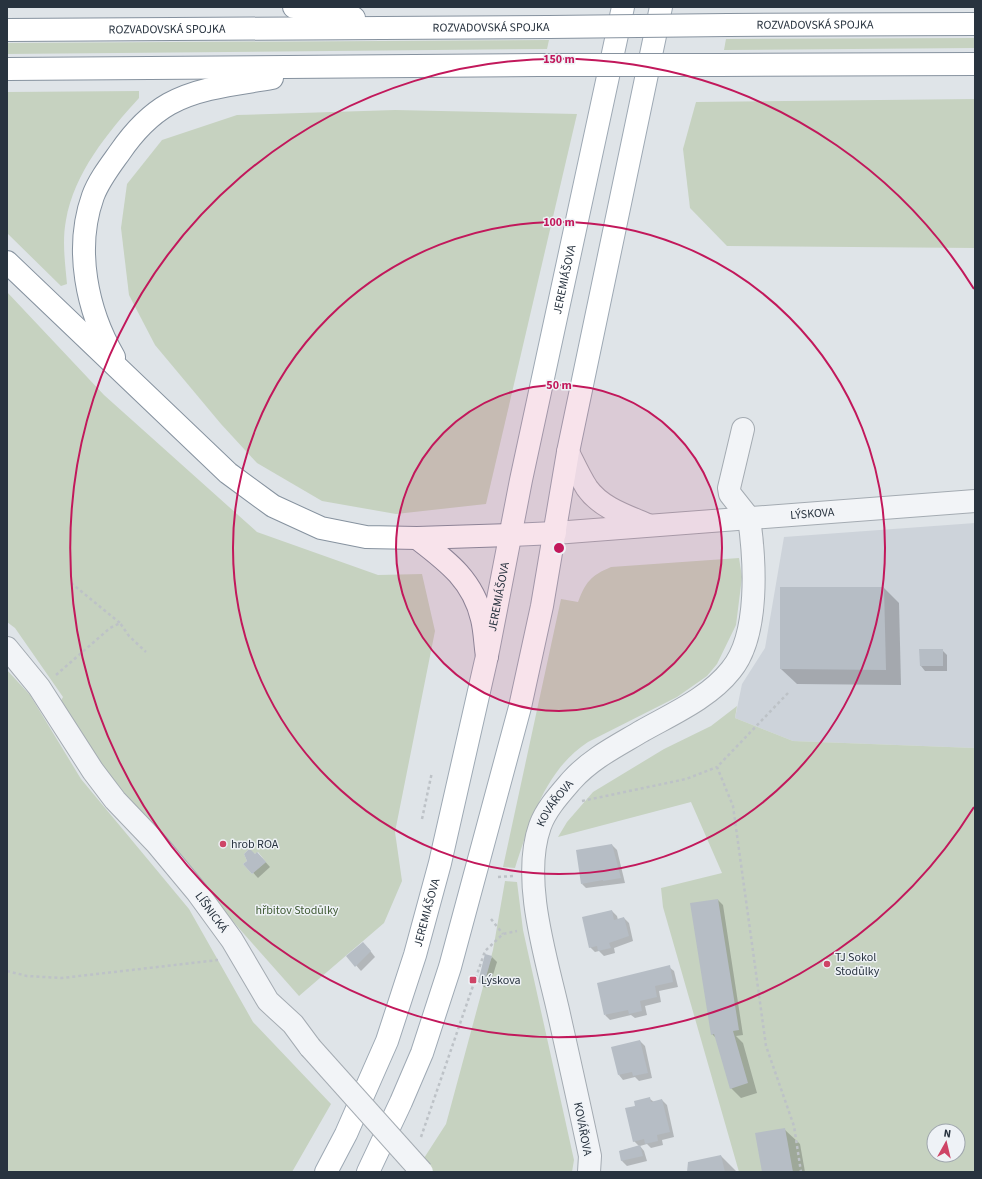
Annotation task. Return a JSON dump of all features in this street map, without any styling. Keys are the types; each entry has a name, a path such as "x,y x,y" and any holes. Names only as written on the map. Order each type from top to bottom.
{"main road":[{"path":"294,7 416,28"},
{"name":"JEREMIÁŠOVA","path":"326,1172 346,1134 387,1041 415,955 449,824 487,656 521,480 623,7"},
{"path":"368,1172 416,1067 450,967 520,707 542,606 568,452 661,7"},
{"name":"ROZVADOVSKÁ SPOJKA","path":"7,30 975,24"},
{"path":"7,69 539,65 975,64"},
{"path":"131,381 107,345 96,319 87,284 85,240 88,218 93,196 104,174 135,130 151,116 183,97 214,89 329,67"},
{"path":"7,262 228,473 273,506 321,528 366,537 417,538 555,533"},
{"path":"417,538 450,563 468,585 482,618 487,656"}],"street":[{"path":"743,429 729,488 730,494 750,518"},
{"path":"568,452 588,489 598,499 610,507 649,526"},
{"name":"LÝSKOVA","path":"555,533 975,501"},
{"name":"KOVÁŘOVA","path":"589,1172 590,1156 540,930 533,876 536,841 540,826 555,801 577,774 595,758 695,701 715,687 732,670 741,653 752,607 754,551 750,518"},
{"name":"LÍŠNICKÁ","path":"7,648 39,687 93,770 115,800 157,844 197,892 232,940 268,1001 293,1024 310,1047 422,1172"}],"path":[{"path":"71,583 120,623 129,636 146,652"},
{"path":"39,687 68,666 110,628 120,623"},
{"path":"555,801 588,801 686,779 717,767 788,692"},
{"path":"717,767 733,806 766,1046 794,1126 800,1172"},
{"path":"422,819 432,772"},
{"path":"491,919 503,934"},
{"path":"420,1140 485,950 503,934 510,931 540,930"},
{"path":"7,971 27,976 62,978 184,965 242,957"}],"shaded area":[{"path":"975,523 975,748 793,741 735,718 742,684 765,648 784,537"}],"green space":[{"path":"975,38 975,48 724,50 726,39"},
{"path":"549,40 547,49 7,54 7,43"},
{"path":"139,91 139,98 104,139 84,170 76,186 70,203 64,236 67,284 61,286 7,233 7,92"},
{"path":"975,99 975,248 727,246 690,208 683,149 696,102"},
{"path":"395,110 577,114 486,504 396,514 322,501 257,463 221,424 155,345 129,295 121,228 127,184 162,140 237,115"},
{"name":"hřbitov Stodůlky","path":"7,292 104,395 257,532 378,575 422,574 435,631 395,832 402,881 384,923 299,996 111,784 59,704 63,697 15,628 7,622","holes":["248,850 255,854 258,852 266,862 252,874 243,864 247,861 244,854"]},
{"path":"739,558 742,577 736,625 717,664 707,676 677,697 588,742 573,754 550,782 541,798 533,815 515,868 503,867 561,599 578,602 590,580 598,573 611,567"},
{"path":"7,670 30,695 81,779 189,909 253,1022 331,1104 292,1172 7,1172"},
{"name":"TJ Sokol Stodůlky","path":"737,706 735,718 793,741 975,748 975,1172 739,1172 663,907 661,888 722,873 691,802 558,837 567,822 593,792 664,749 711,726"},
{"path":"505,881 517,882 523,930 574,1160 572,1172 415,1172 446,1124 493,950"}],"building":[{"path":"780,587 884,587 886,670 780,669"},
{"path":"919,649 943,649 943,666 920,666"},
{"path":"612,844 621,878 581,884 576,850"},
{"path":"248,850 251,850 255,854 257,852 266,862 252,874 243,864 247,861 244,854"},
{"path":"718,899 739,1030 733,1031 748,1083 730,1089 714,1034 711,1035 690,903"},
{"path":"612,910 614,920 624,917 629,936 609,943 611,948 598,951 597,946 589,948 582,917"},
{"path":"363,942 371,951 355,967 346,956"},
{"path":"485,954 492,956 484,984 478,982"},
{"path":"670,965 673,982 655,986 657,997 640,1001 642,1011 629,1014 628,1010 604,1015 597,983"},
{"path":"640,1040 648,1073 633,1076 632,1072 618,1075 611,1047"},
{"path":"650,1097 651,1102 662,1099 670,1132 657,1135 658,1141 645,1144 644,1139 633,1142 625,1108 635,1106 634,1101"},
{"path":"785,1128 793,1172 762,1172 755,1133"},
{"path":"640,1145 643,1156 621,1161 619,1151"},
{"path":"721,1155 725,1172 687,1172 688,1162"}],"place":[{"name":"hrob ROA","path":"223,844"},
{"name":"TJ Sokol Stodůlky","path":"827,964"},
{"name":"Lýskova","path":"473,980"}]}
